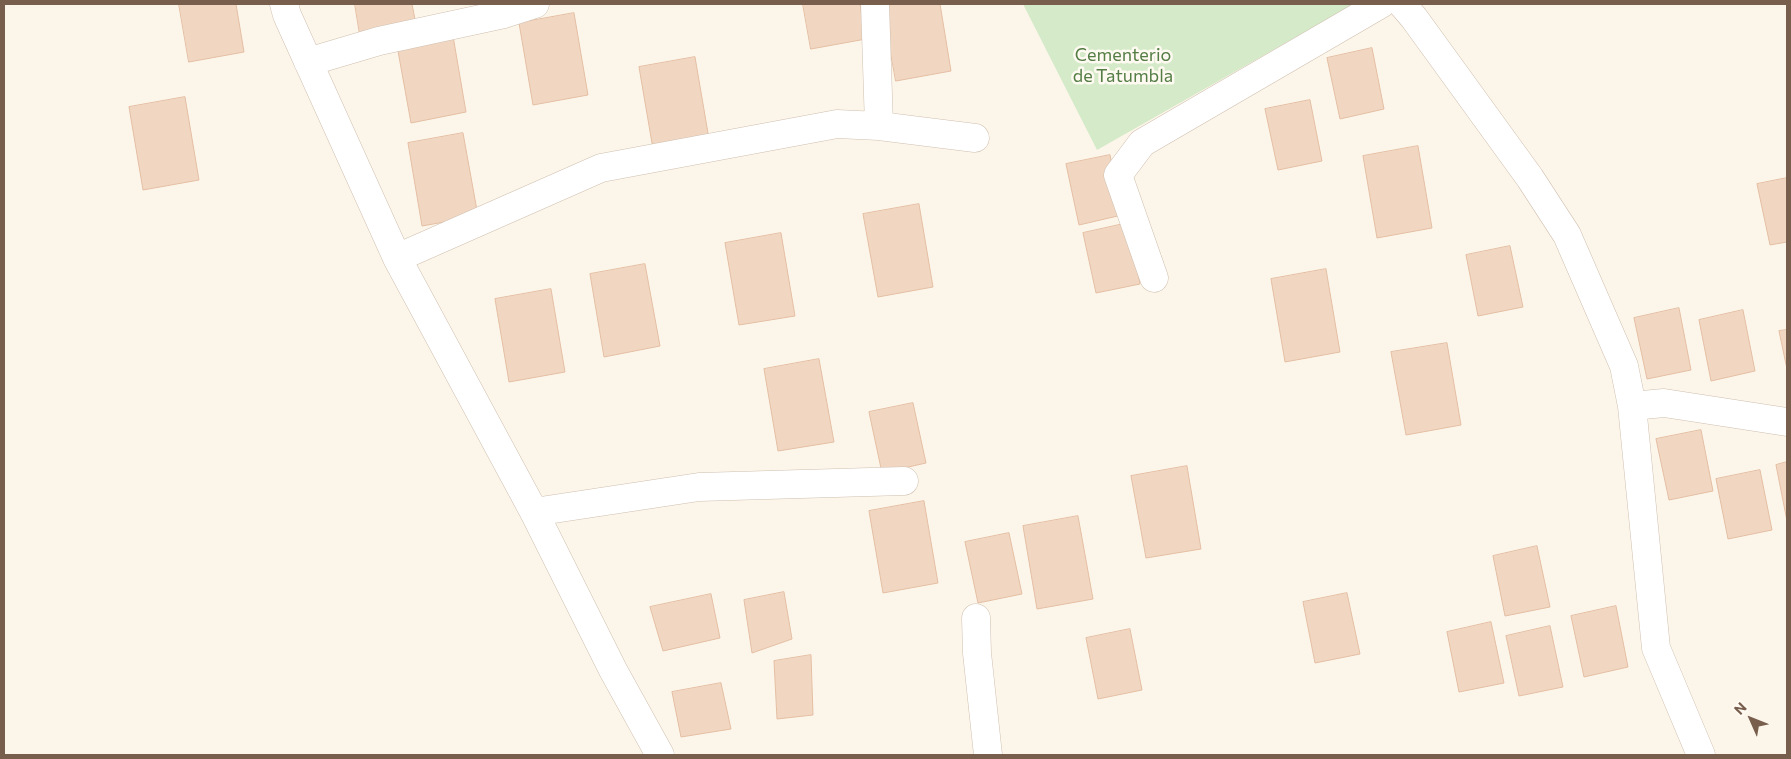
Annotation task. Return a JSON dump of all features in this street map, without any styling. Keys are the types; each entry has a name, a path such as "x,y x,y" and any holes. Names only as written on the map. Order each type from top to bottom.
{"street":[{"path":"284,4 287,15 397,258 534,512 613,670 660,755"},
{"path":"308,62 379,42 504,14 535,4"},
{"path":"875,4 879,126"},
{"path":"1154,278 1118,175 1142,143 1381,4"},
{"path":"1402,4 1530,178 1567,235 1624,366 1632,406 1656,648 1701,755"},
{"path":"397,258 601,168 837,124 879,126 974,138"},
{"path":"1632,406 1664,403 1787,422"},
{"path":"534,512 699,487 904,481"},
{"path":"976,618 988,755"}],"green space":[{"name":"Cementerio de Tatumbla","path":"1023,4 1354,4 1097,150"}],"building":[{"path":"179,4 236,4 244,52 189,62"},
{"path":"355,4 412,4 417,30 361,41"},
{"path":"803,4 860,4 866,39 811,49"},
{"path":"882,4 940,4 951,71 896,81"},
{"path":"574,13 588,95 533,105 519,23"},
{"path":"452,30 466,112 411,123 396,40"},
{"path":"1372,48 1384,109 1340,119 1327,58"},
{"path":"695,57 709,139 653,149 639,67"},
{"path":"185,97 199,180 143,190 129,107"},
{"path":"1310,100 1322,161 1278,170 1265,109"},
{"path":"463,133 478,216 422,226 408,143"},
{"path":"1418,146 1432,228 1377,238 1363,156"},
{"path":"1110,155 1122,215 1079,225 1066,164"},
{"path":"1787,178 1787,242 1770,245 1757,184"},
{"path":"919,204 933,287 878,297 863,214"},
{"path":"1128,223 1140,284 1096,293 1083,233"},
{"path":"781,233 795,316 739,325 725,243"},
{"path":"1510,246 1523,307 1478,316 1466,255"},
{"path":"645,264 660,346 604,357 590,274"},
{"path":"1326,269 1340,352 1285,362 1271,279"},
{"path":"551,289 565,372 509,382 495,299"},
{"path":"1679,308 1691,370 1647,379 1634,318"},
{"path":"1743,310 1755,371 1711,381 1699,320"},
{"path":"1787,330 1787,369 1779,331"},
{"path":"1447,343 1461,425 1406,435 1391,352"},
{"path":"819,359 834,442 778,451 764,369"},
{"path":"913,403 926,463 882,473 869,412"},
{"path":"1701,430 1713,491 1669,500 1656,439"},
{"path":"1787,462 1787,521 1776,465"},
{"path":"1187,466 1201,549 1146,558 1131,476"},
{"path":"1760,470 1772,530 1728,539 1716,479"},
{"path":"924,501 938,583 883,593 869,511"},
{"path":"1078,516 1093,599 1037,609 1023,526"},
{"path":"1009,533 1022,594 978,603 965,542"},
{"path":"1537,546 1550,607 1505,616 1493,556"},
{"path":"784,592 792,639 752,653 744,600"},
{"path":"1347,593 1360,654 1315,663 1303,602"},
{"path":"711,594 720,638 663,651 650,607"},
{"path":"1616,606 1628,667 1584,677 1571,616"},
{"path":"1491,622 1504,683 1459,692 1447,632"},
{"path":"1550,626 1563,687 1519,696 1506,636"},
{"path":"1130,629 1142,690 1098,699 1086,638"},
{"path":"811,655 813,715 777,719 774,661"},
{"path":"721,683 731,729 681,737 672,692"}]}
